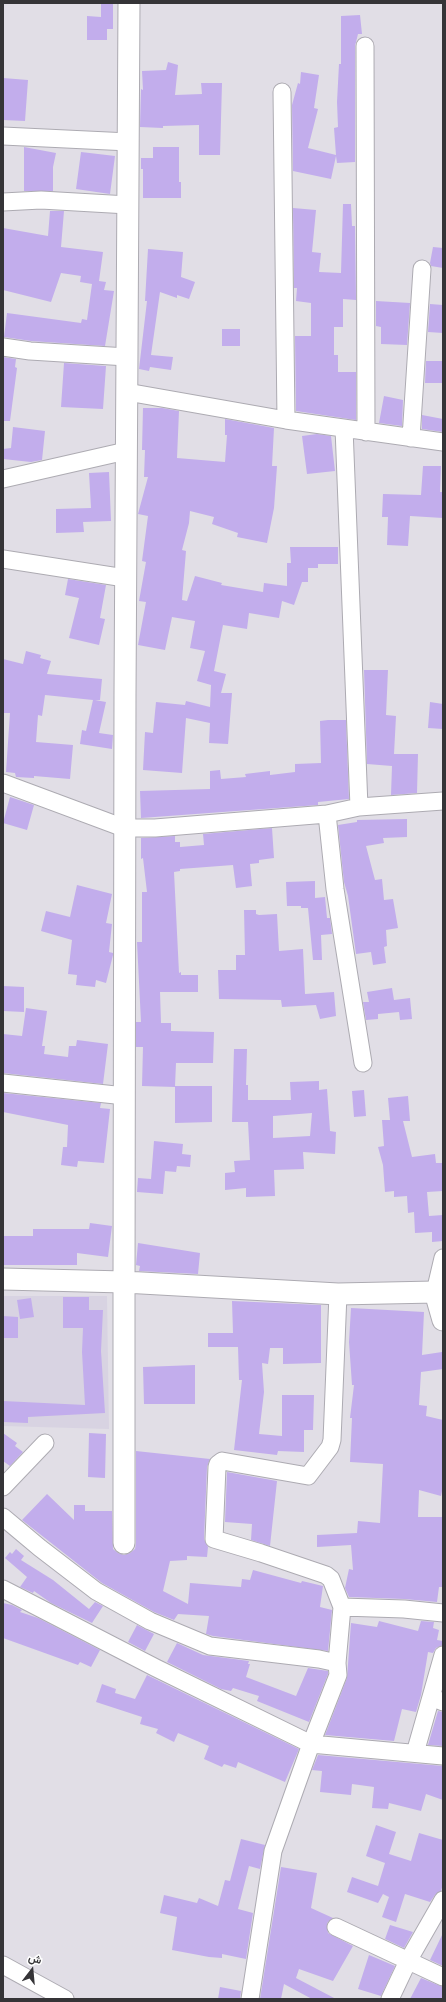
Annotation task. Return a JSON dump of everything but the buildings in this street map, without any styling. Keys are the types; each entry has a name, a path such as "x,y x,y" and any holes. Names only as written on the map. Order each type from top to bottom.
{"street":[{"path":"124,1543 124,828 129,3"},
{"path":"365,46 366,432"},
{"path":"282,92 286,420"},
{"path":"3,136 129,142"},
{"path":"3,202 41,200 128,205"},
{"path":"411,438 422,270"},
{"path":"3,347 30,351 127,357"},
{"path":"127,392 286,420 443,442"},
{"path":"344,428 360,807"},
{"path":"3,479 126,452"},
{"path":"3,559 126,578"},
{"path":"3,783 124,828 155,828 328,814 360,807 443,801"},
{"path":"328,814 335,889 363,1063"},
{"path":"3,1083 125,1096"},
{"path":"443,1258 435,1292 443,1320"},
{"path":"3,1279 124,1282 338,1294 435,1292"},
{"path":"250,1999 273,1851 311,1744 338,1675 337,1664 342,1607 331,1579 326,1576 261,1553 214,1539 218,1464 222,1461 308,1476 330,1447 332,1440 338,1294"},
{"path":"3,1487 45,1443"},
{"path":"3,1516 40,1548 96,1591 150,1621 210,1646 319,1658 337,1664"},
{"path":"3,1589 156,1668 311,1744 443,1756"},
{"path":"342,1607 404,1609 443,1613"},
{"path":"415,1753 437,1699 443,1655"},
{"path":"390,1999 408,1961 443,1900"},
{"path":"336,1927 443,1977"},
{"path":"3,1965 65,1999"}],"shaded area":[{"path":"3,1296 107,1296 109,1429 3,1426"}]}
